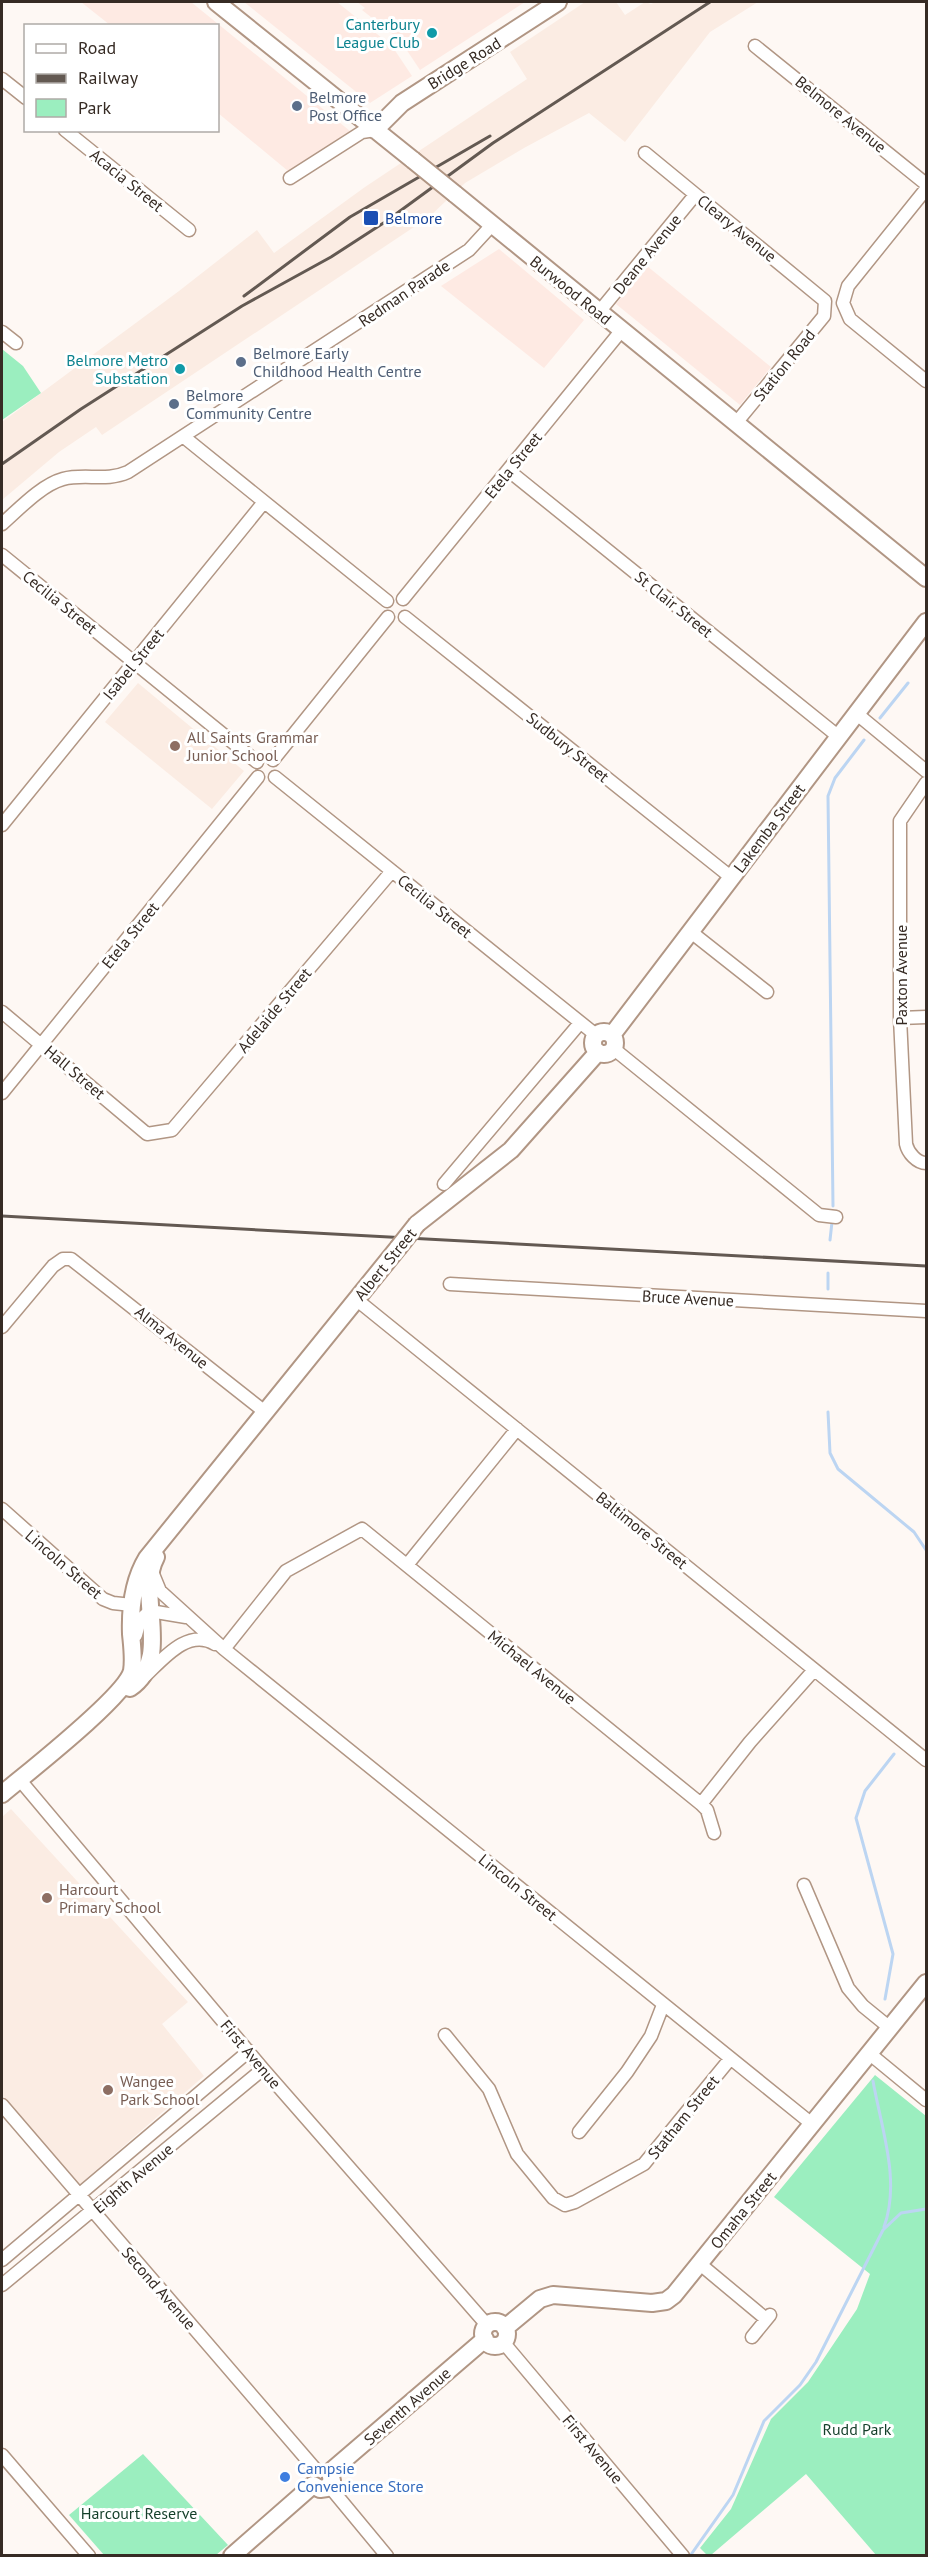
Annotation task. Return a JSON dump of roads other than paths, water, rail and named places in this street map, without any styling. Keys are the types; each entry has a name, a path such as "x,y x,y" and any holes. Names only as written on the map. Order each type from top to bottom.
{"main road":[{"name":"Burwood Road","path":"216,2 927,578"},
{"name":"Bridge Road","path":"375,130 402,103 558,2"},
{"name":"Lakemba Street","path":"605,1043 927,622"},
{"name":"Albert Street","path":"102,1708 127,1682 131,1673 132,1605 141,1567 417,1224 511,1150 605,1043"},
{"name":"Albert Street","path":"102,1708 134,1685 146,1666 151,1650 149,1587 154,1560 195,1498"},
{"path":"2,1794 102,1708"},
{"name":"Omaha Street","path":"504,2335 540,2299 553,2295 651,2303 666,2301 674,2295 927,1983"},
{"path":"486,2332 497,2322 504,2335"},
{"name":"Seventh Avenue","path":"232,2556 486,2332"}],"street":[{"name":"Belmore Avenue","path":"754,46 927,184"},
{"path":"2,79 24,96"},
{"path":"290,178 362,132 375,130"},
{"name":"Acacia Street","path":"67,132 189,230"},
{"name":"Cleary Avenue","path":"645,153 819,294 826,305"},
{"path":"927,189 848,286 843,303 853,322 927,381"},
{"name":"Deane Avenue","path":"599,312 695,195"},
{"name":"Redman Parade","path":"2,524 56,482 72,478 117,477 184,437 469,249 492,225"},
{"name":"Station Road","path":"736,423 824,316 826,305"},
{"name":"Etela Street","path":"403,599 621,331"},
{"path":"2,332 16,343"},
{"path":"184,437 387,601"},
{"name":"St Clair Street","path":"508,470 839,737"},
{"name":"Isabel Street","path":"2,825 264,502"},
{"name":"Cecilia Street","path":"2,555 257,762"},
{"path":"397,597 403,599 408,610 405,617 395,620 388,617 385,611 387,601 397,597"},
{"path":"273,760 388,617"},
{"name":"Sudbury Street","path":"405,617 732,878"},
{"path":"857,714 927,771"},
{"path":"267,758 273,760 278,770 275,777 268,780 258,777 255,771 257,762 267,758"},
{"name":"Etela Street","path":"2,1093 258,777"},
{"name":"Cecilia Street","path":"275,777 819,1215 836,1217"},
{"name":"Paxton Avenue","path":"927,783 900,822 900,1018 906,1144 907,1151 921,1163 927,1163"},
{"name":"Adelaide Street","path":"147,1134 172,1130 392,871"},
{"path":"691,932 767,992"},
{"name":"Hall Street","path":"2,1012 147,1134"},
{"path":"900,1018 927,1017"},
{"path":"444,1184 580,1023"},
{"name":"Alma Avenue","path":"2,1328 53,1266 63,1259 78,1262 265,1412"},
{"name":"Bruce Avenue","path":"450,1284 927,1311"},
{"name":"Baltimore Street","path":"357,1300 927,1760"},
{"path":"407,1565 517,1429"},
{"name":"Lincoln Street","path":"2,1509 103,1599 113,1603 132,1605"},
{"name":"Michael Avenue","path":"224,1649 286,1571 362,1529 701,1804 707,1810 714,1833"},
{"name":"Lincoln Street","path":"154,1560 157,1586 224,1649 812,2124"},
{"path":"132,1654 140,1620 150,1611 191,1618"},
{"name":"Lincoln Street","path":"134,1685 180,1646 192,1639 204,1638 224,1649"},
{"path":"701,1804 750,1742 814,1670"},
{"name":"First Avenue","path":"19,1779 486,2332"},
{"path":"804,1885 848,1988 862,2006 890,2028"},
{"path":"579,2132 627,2072 651,2036 663,2005"},
{"name":"Statham Street","path":"444,2035 489,2089 517,2154 553,2198 565,2205 579,2200 644,2164 730,2059"},
{"name":"Eighth Avenue","path":"2,2260 77,2194 249,2051"},
{"path":"870,2054 927,2100"},
{"name":"Eighth Avenue","path":"2,2285 263,2069"},
{"name":"Second Avenue","path":"2,2105 387,2556"},
{"path":"700,2264 768,2317 752,2337"},
{"name":"First Avenue","path":"504,2335 680,2552"},
{"path":"2,2455 89,2556"}],"waterway":[{"path":"880,718 908,683"},
{"path":"833,1206 828,796 835,778 864,740"},
{"path":"830,1240 832,1222"},
{"path":"828,1273 828,1289"},
{"path":"828,1412 830,1453 838,1469 914,1532 926,1550"},
{"path":"885,1999 893,1954 856,1818 865,1791 894,1754"},
{"path":"873,2081 890,2173 891,2191 884,2227"},
{"path":"690,2556 733,2495 764,2421 800,2385 816,2362 883,2230 901,2213 926,2209"}],"railway":[{"path":"2,464 81,409 242,306 331,257 385,222 493,143 710,2"},
{"path":"244,296 350,217 490,136"},
{"path":"2,1216 926,1266"}],"place":[{"name":"Canterbury League Club","path":"432,33"},
{"name":"Belmore Post Office","path":"297,106"},
{"name":"Belmore","path":"371,218"},
{"name":"Belmore Early Childhood Health Centre","path":"241,362"},
{"name":"Belmore Metro Substation","path":"180,369"},
{"name":"Belmore Community Centre","path":"174,404"},
{"name":"All Saints Grammar Junior School","path":"175,746"},
{"name":"Harcourt Primary School","path":"47,1898"},
{"name":"Wangee Park School","path":"108,2090"},
{"name":"Campsie Convenience Store","path":"285,2477"}],"park label":[{"name":"Rudd Park","path":"857,2429"},
{"name":"Harcourt Reserve","path":"139,2513"}]}
